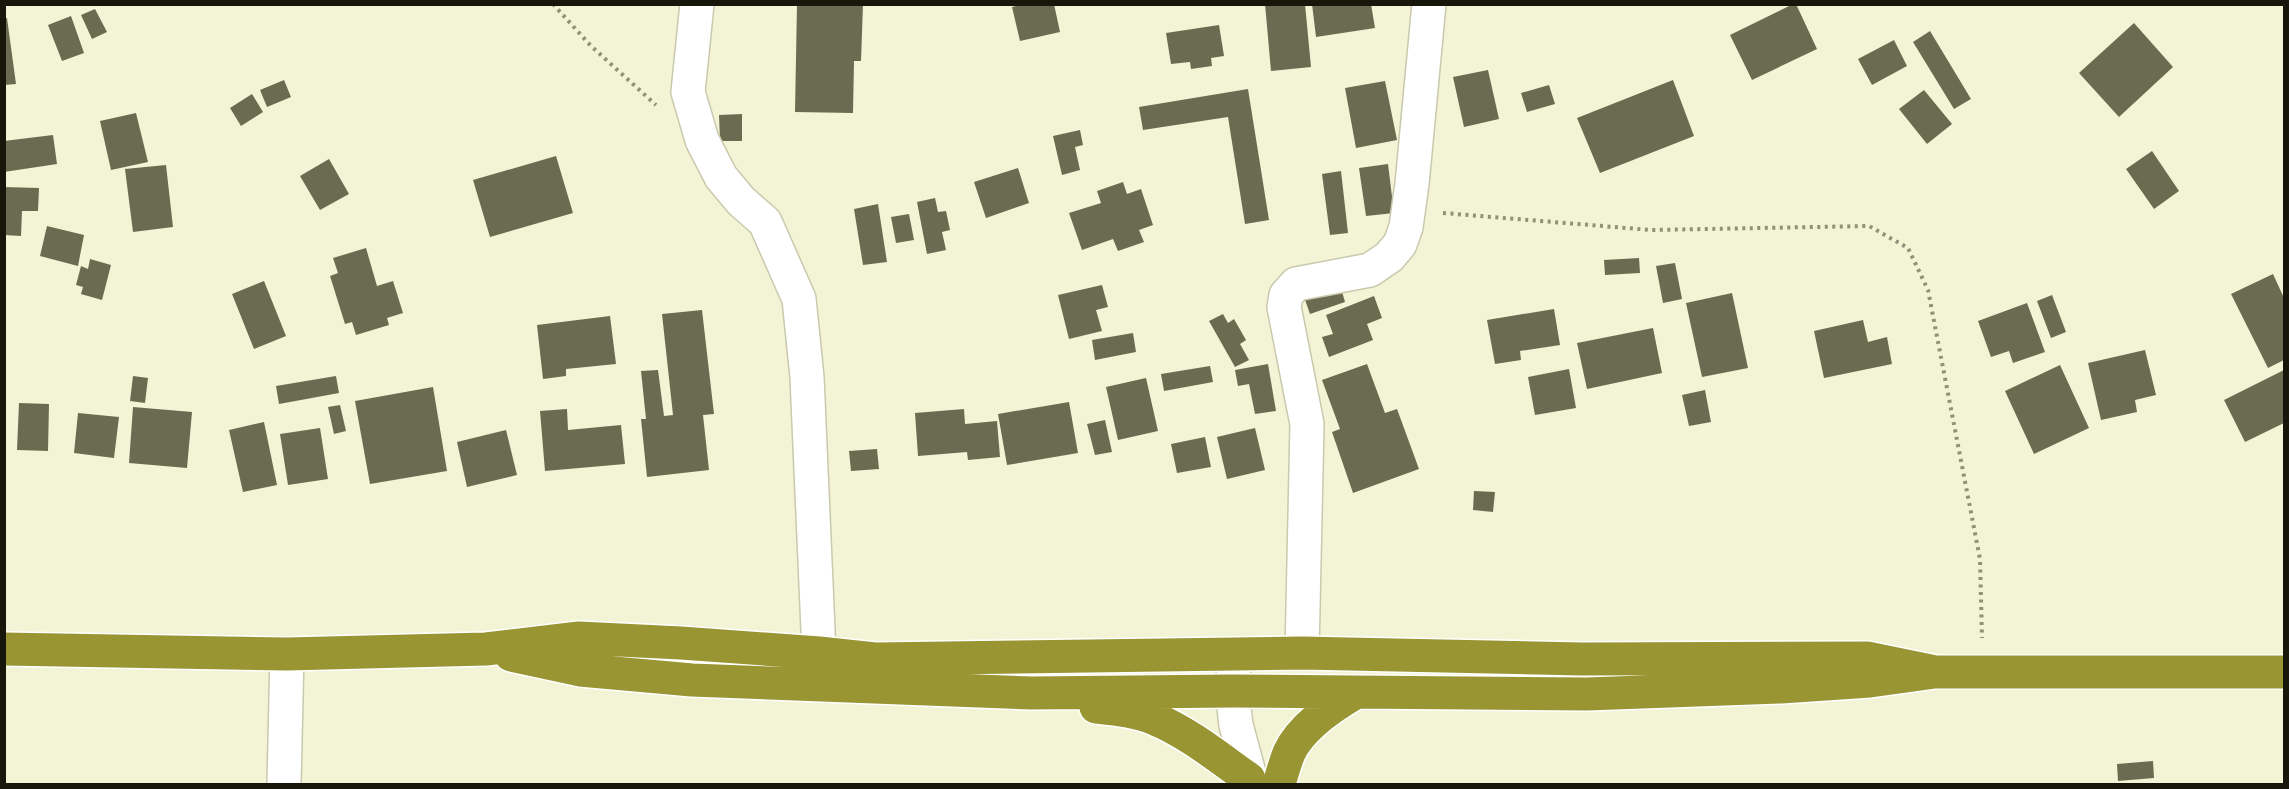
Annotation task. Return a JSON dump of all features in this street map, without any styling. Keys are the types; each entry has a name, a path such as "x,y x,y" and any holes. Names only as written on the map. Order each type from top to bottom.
{"highway":[{"path":"4,649 287,654 486,649 579,638 819,653 875,659 1302,653 1582,659 1867,658 1935,672"},
{"path":"486,649 580,670 692,680 1032,693 1233,691 1587,694 1781,687 1870,681 1935,672 2284,672"},
{"path":"1032,693 1155,719 1260,783 1310,726 1327,710 1355,693"}],"street":[{"path":"698,4 688,92 702,140 721,177 741,201 765,222 799,299 807,377 819,653"},
{"path":"1302,653 1307,424 1284,308 1286,295 1296,284 1370,270 1389,257 1400,244 1409,210 1428,4"},
{"path":"284,784 287,654"},
{"path":"1235,654 1233,691 1236,724 1260,783"}],"path":[{"path":"553,4 591,46 659,108"},
{"path":"1409,210 1651,230 1869,226 1908,248 1928,290 1980,559 1983,672"}],"building":[{"path":"797,4 863,4 861,61 854,61 853,113 795,112"},
{"path":"1024,4 1054,4 1060,32 1020,41 1012,7"},
{"path":"1265,4 1305,4 1311,67 1271,71"},
{"path":"1312,4 1371,4 1375,28 1316,37"},
{"path":"1796,4 1817,49 1752,80 1730,35"},
{"path":"95,9 107,32 92,39 81,15"},
{"path":"71,16 84,53 62,61 48,25"},
{"path":"4,18 7,18 16,84 4,85"},
{"path":"2134,23 2173,67 2119,117 2079,73"},
{"path":"1219,25 1224,56 1211,58 1212,66 1191,69 1190,62 1171,64 1166,33"},
{"path":"1930,31 1971,99 1954,109 1913,42"},
{"path":"1894,40 1907,66 1872,85 1858,59"},
{"path":"1488,70 1499,119 1464,127 1453,77"},
{"path":"284,80 291,97 267,107 260,90"},
{"path":"1673,80 1694,136 1600,173 1577,118"},
{"path":"1385,81 1397,140 1356,148 1345,88"},
{"path":"1549,85 1555,104 1527,112 1521,93"},
{"path":"1248,89 1269,220 1245,224 1228,117 1143,130 1139,107"},
{"path":"1924,90 1952,124 1927,144 1899,109"},
{"path":"252,94 263,112 241,126 230,108"},
{"path":"136,113 148,162 111,170 100,121"},
{"path":"742,114 742,141 720,141 719,115"},
{"path":"1080,130 1083,145 1075,147 1080,170 1062,175 1053,136"},
{"path":"53,135 57,164 4,172 4,141"},
{"path":"2152,151 2179,191 2154,209 2126,169"},
{"path":"556,156 573,213 490,237 473,180"},
{"path":"329,159 349,194 320,210 300,176"},
{"path":"1388,164 1394,213 1366,216 1359,168"},
{"path":"166,165 173,227 133,232 125,169"},
{"path":"1018,168 1029,203 986,218 974,182"},
{"path":"1341,171 1348,233 1330,235 1322,174"},
{"path":"1123,182 1127,194 1141,189 1153,225 1139,230 1144,242 1118,251 1113,239 1082,250 1069,213 1101,203 1097,191"},
{"path":"4,187 39,188 38,211 22,211 21,236 4,235"},
{"path":"935,198 938,212 946,211 950,230 942,232 946,250 927,254 917,202"},
{"path":"878,204 887,262 863,265 854,209"},
{"path":"909,214 914,240 896,243 891,217"},
{"path":"47,226 84,235 78,266 40,256"},
{"path":"366,248 377,286 393,281 403,313 387,318 389,325 356,335 352,322 345,324 330,276 338,273 333,258"},
{"path":"1639,258 1640,273 1605,275 1604,260"},
{"path":"90,259 111,265 102,300 81,294 83,287 76,285 81,266 88,269"},
{"path":"1675,263 1682,299 1663,303 1656,266"},
{"path":"2273,274 2284,298 2284,360 2268,368 2231,294"},
{"path":"264,281 286,336 254,349 232,294"},
{"path":"1102,285 1108,307 1096,310 1102,331 1069,339 1058,295"},
{"path":"1341,288 1345,302 1310,314 1305,300"},
{"path":"1732,293 1748,368 1702,377 1686,303"},
{"path":"2052,295 2066,332 2051,338 2037,301"},
{"path":"1374,296 1382,318 1367,324 1373,340 1329,357 1322,337 1333,334 1326,315"},
{"path":"2027,303 2045,352 2013,363 2009,351 1991,357 1978,321"},
{"path":"1554,309 1560,345 1520,351 1521,360 1495,364 1487,320"},
{"path":"702,310 714,414 703,415 709,470 647,477 641,419 646,419 641,371 658,370 664,416 673,415 662,314"},
{"path":"1223,314 1228,323 1234,319 1246,340 1240,344 1249,360 1235,367 1209,321"},
{"path":"610,316 616,364 566,369 566,376 543,379 537,325"},
{"path":"1863,320 1868,342 1887,337 1892,364 1824,378 1814,331"},
{"path":"1653,328 1662,373 1587,389 1577,343"},
{"path":"1133,333 1136,352 1095,360 1092,340"},
{"path":"2145,350 2156,395 2135,400 2137,412 2101,420 2088,363"},
{"path":"1268,364 1276,411 1255,414 1249,384 1238,386 1235,370"},
{"path":"1367,364 1385,413 1397,409 1419,469 1353,493 1332,432 1340,429 1322,380"},
{"path":"2060,365 2089,428 2034,454 2005,391"},
{"path":"1210,366 1213,382 1164,391 1161,374"},
{"path":"1569,369 1576,408 1535,415 1528,377"},
{"path":"2284,370 2284,423 2245,442 2224,400"},
{"path":"133,376 148,378 145,403 130,401"},
{"path":"336,376 339,393 279,404 276,386"},
{"path":"1146,378 1158,431 1118,440 1106,387"},
{"path":"433,387 447,471 370,484 355,401"},
{"path":"1705,390 1711,422 1689,426 1682,395"},
{"path":"1069,402 1078,453 1007,465 998,414"},
{"path":"19,403 49,404 48,451 17,450"},
{"path":"340,405 346,431 334,434 328,407"},
{"path":"133,407 192,412 187,468 129,463"},
{"path":"567,409 568,430 621,425 625,464 545,471 540,411"},
{"path":"964,409 965,424 997,421 1000,457 968,460 967,452 918,456 915,413"},
{"path":"78,413 119,417 114,458 74,453"},
{"path":"1105,420 1112,452 1095,455 1087,424"},
{"path":"264,422 277,485 243,492 229,430"},
{"path":"320,428 328,479 288,485 280,434"},
{"path":"1255,428 1265,470 1227,479 1217,437"},
{"path":"506,430 517,475 467,487 457,442"},
{"path":"1205,437 1211,467 1177,473 1171,444"},
{"path":"877,449 879,469 851,471 849,451"},
{"path":"1474,491 1495,492 1493,512 1473,510"},
{"path":"2153,761 2154,778 2118,781 2117,764"}]}
